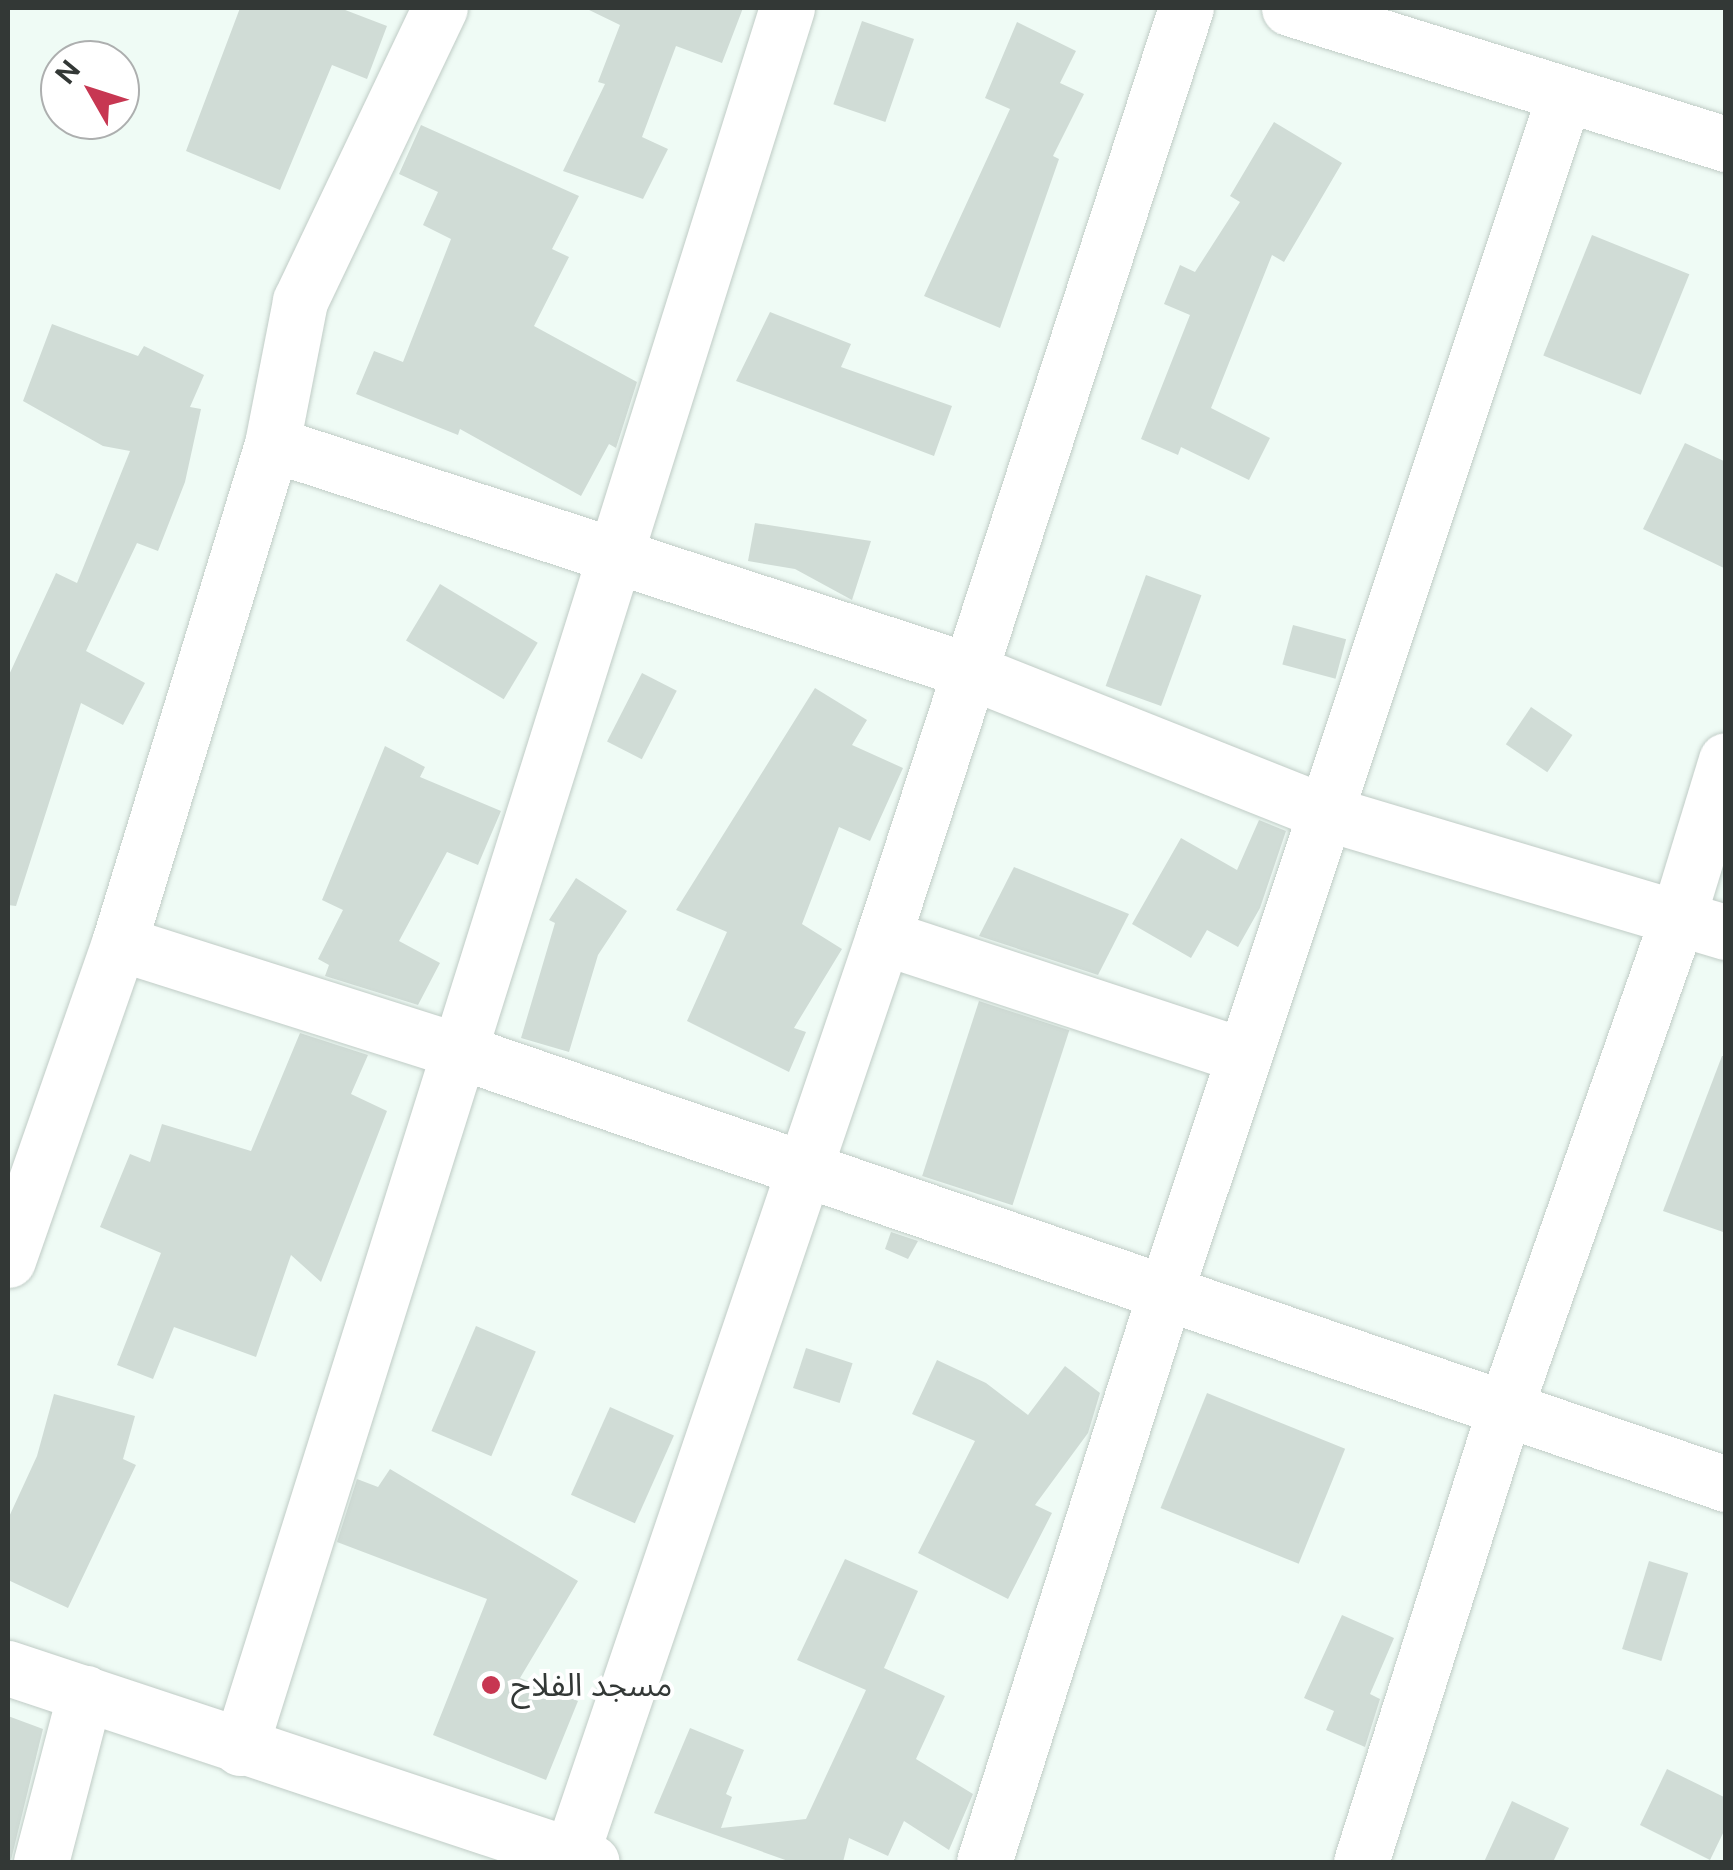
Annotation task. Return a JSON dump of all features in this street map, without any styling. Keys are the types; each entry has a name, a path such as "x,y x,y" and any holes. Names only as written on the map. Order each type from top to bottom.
{"street":[{"path":"8,1260 119,943 272,444 300,301 440,8"},
{"path":"240,1748 456,1050 618,558 787,8"},
{"path":"8,1668 240,1748 448,1840 582,1859 802,1170 883,937 1186,8"},
{"path":"1290,8 1564,97 1726,144"},
{"path":"984,1862 1165,1293 1564,97"},
{"path":"272,444 967,670 1326,812 1702,924"},
{"path":"1361,1862 1504,1411 1702,924 1726,760"},
{"path":"883,937 1244,1056"},
{"path":"119,943 456,1050 1726,1484"},
{"path":"41,1862 85,1693"}],"building":[{"path":"240,8 340,8 387,26 367,79 332,65 280,190 186,151"},
{"path":"585,8 743,8 722,63 676,46 642,137 668,149 643,199 563,171 605,84 598,82 620,25"},
{"path":"862,21 914,39 885,122 833,104"},
{"path":"1017,22 1076,51 1060,83 1084,94 1053,156 1059,159 1000,328 924,296 1010,109 985,98"},
{"path":"1274,122 1342,163 1284,262 1272,255 1211,408 1270,438 1249,480 1181,447 1178,455 1141,439 1190,315 1164,304 1180,265 1195,272 1240,202 1230,196"},
{"path":"421,125 579,196 552,249 569,257 534,326 637,382 616,448 609,444 581,496 460,429 458,435 356,394 374,351 403,362 451,239 423,225 438,192 399,174"},
{"path":"1592,235 1689,274 1641,395 1543,356"},
{"path":"770,312 851,344 841,367 952,406 934,456 736,381"},
{"path":"52,324 138,356 144,346 204,375 190,407 201,409 185,482 158,551 137,543 86,651 145,683 123,725 81,703 16,906 8,905 8,677 56,573 77,583 130,451 103,446 23,401"},
{"path":"1685,443 1726,462 1726,569 1643,529"},
{"path":"755,523 871,541 852,600 795,569 748,561"},
{"path":"1146,575 1201,595 1161,706 1106,686"},
{"path":"440,584 538,643 504,699 406,641"},
{"path":"1293,625 1346,639 1336,679 1282,665"},
{"path":"642,673 677,691 642,759 607,742"},
{"path":"815,688 867,720 852,745 903,768 870,841 839,827 802,924 842,949 794,1028 806,1032 789,1072 687,1021 727,932 676,910"},
{"path":"1531,707 1572,735 1547,772 1506,744"},
{"path":"385,746 425,767 420,777 501,811 478,865 447,852 399,941 440,963 418,1005 325,976 329,965 318,959 343,910 322,900"},
{"path":"1259,820 1286,831 1260,908 1238,947 1207,930 1191,958 1132,924 1181,838 1237,870"},
{"path":"1014,867 1129,914 1098,975 979,936"},
{"path":"576,878 627,911 598,955 569,1052 521,1038 555,923 549,920"},
{"path":"979,1001 1069,1030 1012,1205 922,1176"},
{"path":"300,1033 368,1055 351,1094 387,1111 321,1282 291,1255 256,1357 174,1327 153,1379 117,1365 161,1253 100,1227 130,1154 150,1162 162,1124 251,1151"},
{"path":"1722,1056 1726,1056 1726,1233 1663,1211"},
{"path":"891,1232 918,1241 908,1259 885,1249"},
{"path":"476,1326 536,1351 491,1456 431,1431"},
{"path":"806,1348 853,1363 840,1403 793,1388"},
{"path":"937,1360 986,1383 1028,1415 1065,1366 1100,1393 1088,1433 1035,1505 1052,1513 1008,1599 918,1553 975,1441 912,1414"},
{"path":"1207,1393 1345,1449 1299,1564 1161,1508"},
{"path":"54,1394 135,1416 123,1459 136,1465 68,1608 8,1580 8,1519 37,1456"},
{"path":"610,1407 674,1435 635,1523 571,1495"},
{"path":"390,1469 578,1581 520,1678 578,1701 546,1780 433,1735 487,1599 337,1542 357,1479 378,1487"},
{"path":"845,1559 918,1591 884,1668 945,1696 916,1759 973,1794 949,1850 904,1821 888,1856 849,1838 843,1862 791,1862 654,1813 690,1728 744,1750 726,1794 732,1797 721,1828 806,1819 866,1690 797,1660"},
{"path":"1649,1561 1688,1573 1661,1661 1622,1649"},
{"path":"1342,1615 1394,1638 1370,1694 1380,1699 1365,1747 1326,1730 1334,1711 1304,1698"},
{"path":"8,1716 43,1729 11,1860 8,1859"},
{"path":"1667,1769 1726,1798 1726,1827 1710,1860 1640,1825"},
{"path":"1512,1801 1569,1828 1553,1862 1484,1862"}],"place":[{"name":"مسجد الفلاح","path":"491,1685"}]}
